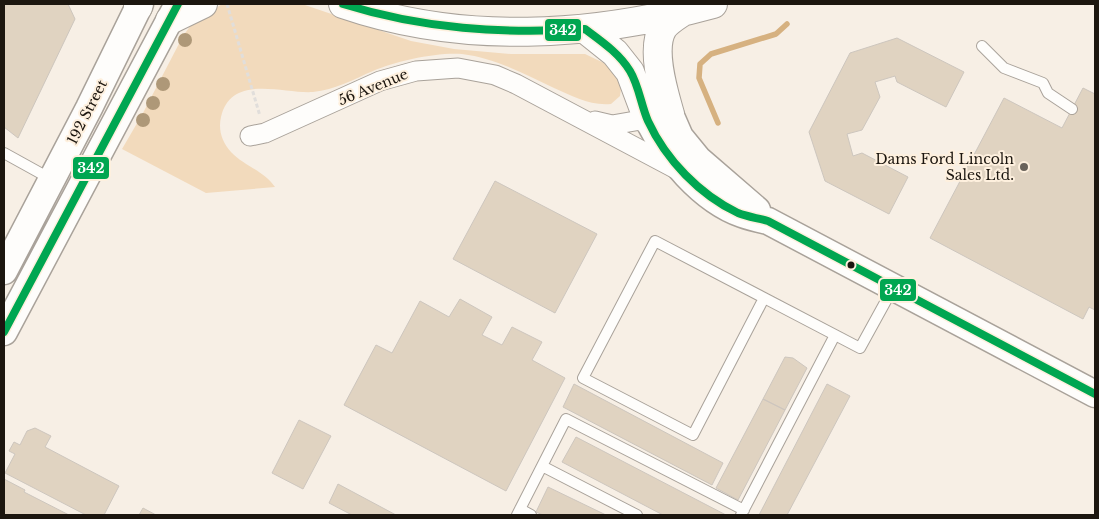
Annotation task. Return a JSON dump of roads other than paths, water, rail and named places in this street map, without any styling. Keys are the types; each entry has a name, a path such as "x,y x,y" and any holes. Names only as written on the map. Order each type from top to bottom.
{"highway":[{"path":"174,12 203,4"},
{"path":"343,4 411,23 478,30 538,32 586,29 681,13 713,4"},
{"path":"659,117 660,76 658,42 662,30 681,13"},
{"path":"586,29 615,53 630,72 659,117"}],"main road":[{"name":"192 Street","path":"4,332 12,275 52,179 139,5"},
{"name":"192 Street","path":"12,275 174,12"},
{"name":"56 Avenue","path":"659,117 666,151 688,176 719,201 740,214 768,221"},
{"name":"56 Avenue","path":"659,117 680,137 698,159 768,221 1095,394"}],"street":[{"name":"56 Avenue","path":"257,134 380,81 416,71 436,68 458,68 495,75 581,118 688,176"},
{"name":"56 Avenue","path":"581,118 612,125 659,117"}],"lane":[{"path":"982,46 1004,68 1043,84 1048,93 1072,109"},
{"path":"4,153 52,179"},
{"path":"764,298 693,436 582,378 654,241 764,298 860,348 893,287"},
{"path":"531,515 518,512 566,419 743,513 835,335"},
{"path":"542,466 637,515"}],"waterway":[{"path":"718,123 699,78 700,64 711,54 776,34 787,24"}],"place":[{"name":"Dams Ford Lincoln Sales Ltd.","path":"1024,167"}]}
